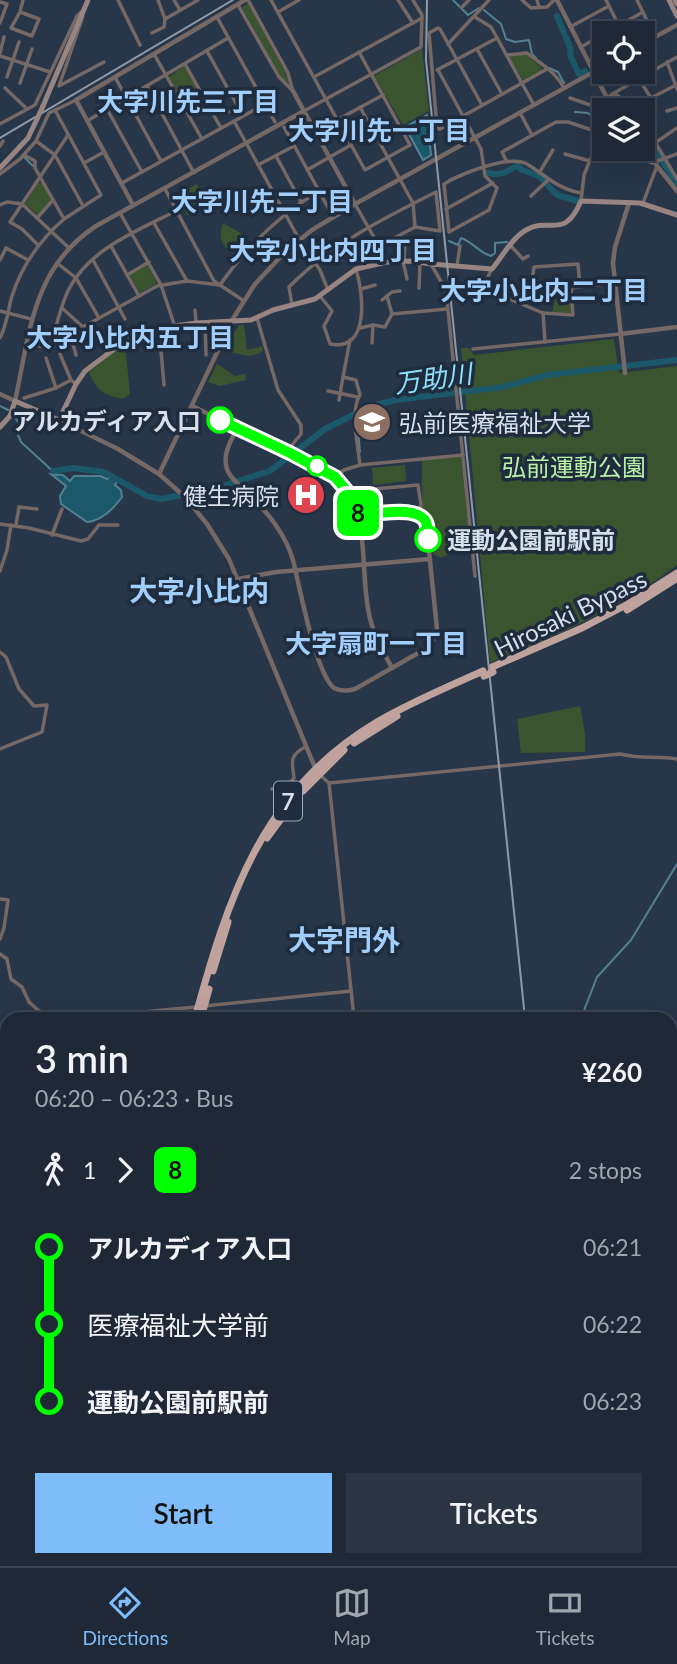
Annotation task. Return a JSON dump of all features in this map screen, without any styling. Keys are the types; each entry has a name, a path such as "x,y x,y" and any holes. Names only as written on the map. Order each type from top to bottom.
{"highway":[{"name":"7","path":"659,588 677,575"},
{"name":"7","path":"659,588 677,575"},
{"name":"Hirosaki Bypass","path":"200,1012 221,930 246,866 281,808 317,772 377,728 402,714 483,674 580,635 639,604 659,588"}],"main road":[{"path":"0,168 28,138 88,0"},
{"path":"669,0 677,16"},
{"path":"0,427 10,416 15,401 59,421 74,382 138,332 257,318 273,310 320,296 356,269 403,261 491,269 526,229 568,222 575,215 581,201 643,204 677,215"}],"street":[{"path":"20,12 39,19 32,36 11,28 23,0"},
{"path":"118,0 140,45"},
{"path":"152,33 164,27 166,19 158,0"},
{"path":"174,0 180,10"},
{"path":"166,19 198,0"},
{"path":"0,174 24,155 36,141 48,113 76,100 247,0 288,73 293,91 355,204 369,228 379,246 415,227 440,231 436,192 413,203 369,228 351,238 315,262 289,287 292,305"},
{"path":"271,0 365,170 410,145 359,52"},
{"path":"278,12 299,0"},
{"path":"398,0 413,23"},
{"path":"0,394 15,401 31,319 42,288 69,248 86,233 133,205 421,47 422,18 414,0"},
{"path":"463,7 469,0"},
{"path":"448,44 489,0"},
{"path":"522,0 531,8 547,6 554,1 592,70"},
{"path":"537,0 539,7"},
{"path":"606,0 616,21"},
{"path":"637,0 647,21"},
{"path":"0,23 7,4 1,2"},
{"path":"238,4 279,77 293,91"},
{"path":"570,27 609,6"},
{"path":"85,8 59,86 104,62"},
{"path":"0,116 2,122 35,105 77,16 85,8"},
{"path":"628,21 643,12"},
{"path":"217,17 275,122"},
{"path":"475,17 491,27 534,105"},
{"path":"314,77 422,18"},
{"path":"655,37 677,25"},
{"path":"482,105 440,29 429,33 435,71 437,128 440,129 547,69"},
{"path":"4,37 0,54 50,72"},
{"path":"87,121 228,38"},
{"path":"435,71 497,38"},
{"path":"580,48 592,41"},
{"path":"7,77 19,42"},
{"path":"20,83 32,49"},
{"path":"477,49 502,94"},
{"path":"207,51 243,116"},
{"path":"507,55 527,53 557,74 564,88"},
{"path":"154,54 202,139"},
{"path":"655,69 677,57"},
{"path":"642,84 651,98 676,87 667,62"},
{"path":"185,64 221,128"},
{"path":"435,71 481,149 484,169 485,176 497,188 489,210 449,232 444,184 468,171 484,169 507,162 525,162 546,181 580,193"},
{"path":"159,474 232,321 267,270 299,239 355,204 592,73"},
{"path":"115,76 162,161"},
{"path":"599,84 607,98 630,84"},
{"path":"147,86 194,173"},
{"path":"5,88 26,108"},
{"path":"614,93 621,98"},
{"path":"337,120 383,95"},
{"path":"570,98 592,106"},
{"path":"76,100 133,205"},
{"path":"122,183 265,104"},
{"path":"225,114 238,107"},
{"path":"360,107 413,203 415,227"},
{"path":"667,111 677,108"},
{"path":"107,109 142,172"},
{"path":"0,338 17,281 38,245 64,219 101,194 55,110"},
{"path":"520,113 532,135"},
{"path":"234,121 299,239 315,262 328,290"},
{"path":"507,162 502,152 556,122 568,122 592,130"},
{"path":"284,127 331,212"},
{"path":"677,128 655,143 677,179"},
{"path":"38,245 22,229 10,222 68,135"},
{"path":"0,146 3,141"},
{"path":"36,141 55,155 83,205"},
{"path":"307,170 351,145"},
{"path":"258,165 294,146"},
{"path":"539,173 553,149"},
{"path":"84,163 104,152"},
{"path":"648,161 656,163 677,154"},
{"path":"24,155 35,161 40,177 64,219"},
{"path":"565,155 590,161"},
{"path":"276,156 301,202"},
{"path":"581,201 580,193 592,156"},
{"path":"656,163 677,191"},
{"path":"643,204 656,163"},
{"path":"531,195 546,181"},
{"path":"446,209 493,183"},
{"path":"164,189 214,281 244,301"},
{"path":"220,285 246,249 285,214 318,191"},
{"path":"37,218 53,201"},
{"path":"0,205 7,202 22,204 69,248"},
{"path":"624,371 614,253 629,203"},
{"path":"51,346 62,308 76,278 111,246 176,211"},
{"path":"120,213 161,285 174,327"},
{"path":"154,223 187,281"},
{"path":"351,238 358,251"},
{"path":"405,245 403,261 407,279"},
{"path":"111,246 139,296"},
{"path":"457,266 460,246"},
{"path":"511,246 523,259 528,256"},
{"path":"0,260 6,248 28,260"},
{"path":"333,249 341,260"},
{"path":"93,260 125,319"},
{"path":"127,275 149,262"},
{"path":"419,288 420,262"},
{"path":"57,263 76,278 99,318"},
{"path":"432,264 445,285 475,576"},
{"path":"580,287 578,264 534,267 532,280 556,289 580,287 615,283"},
{"path":"339,400 350,340 359,329 363,308 356,269"},
{"path":"485,285 491,269"},
{"path":"76,355 73,344 83,327 161,285 187,281 220,285"},
{"path":"361,289 375,285"},
{"path":"453,286 485,285 493,292 543,313 573,315 570,288"},
{"path":"382,300 387,295 400,291"},
{"path":"359,329 373,325 385,327 392,314 387,295"},
{"path":"320,296 332,311 324,326 330,344 350,340"},
{"path":"62,308 83,327"},
{"path":"392,314 447,309"},
{"path":"195,310 197,323"},
{"path":"0,311 31,319"},
{"path":"543,313 545,342"},
{"path":"257,318 278,390 301,425 301,434 289,452"},
{"path":"205,323 206,355"},
{"path":"372,343 373,325"},
{"path":"473,349 677,327"},
{"path":"159,328 164,385"},
{"path":"116,329 120,344"},
{"path":"103,341 107,354"},
{"path":"27,343 43,347 73,344"},
{"path":"24,398 74,382 60,354"},
{"path":"46,358 56,388"},
{"path":"344,377 356,380 360,395 355,416 360,465"},
{"path":"157,379 163,379"},
{"path":"328,391 358,397"},
{"path":"192,406 335,477 351,496 359,516 368,610 373,629 392,668"},
{"path":"59,421 118,449 159,474 183,495 216,536 238,579 305,747 317,772 329,783 353,1012"},
{"path":"237,428 226,450 226,468 277,526 288,545 316,648 331,685 342,691 355,689 427,648 437,629 427,526 417,513 359,516"},
{"path":"335,477 344,470 360,465 463,455"},
{"path":"351,496 363,490 418,485 421,505 417,513"},
{"path":"0,571 19,507 37,509"},
{"path":"52,534 62,509"},
{"path":"0,524 81,541 88,539 99,525 118,525"},
{"path":"238,579 430,559"},
{"path":"0,652 6,657 21,692 34,706 47,705 42,732 0,749"},
{"path":"272,789 287,787 294,778 292,759 295,752 305,747"},
{"path":"329,783 620,754 641,758 654,755 677,759"},
{"path":"0,900 8,900 0,939"},
{"path":"0,954 7,959 11,979 22,987 29,1002 43,1012"},
{"path":"152,1012 351,991"}],"green space":[{"path":"248,3 289,84 280,77 242,7"},
{"path":"422,49 429,111 403,125 374,76"},
{"path":"526,54 542,68 523,80 509,57"},
{"path":"184,66 197,88 180,97 169,77"},
{"path":"39,182 43,184 51,200 38,215 25,204"},
{"path":"197,184 198,202 187,216 177,195"},
{"path":"223,223 242,234 231,252 221,239"},
{"path":"145,265 157,283 140,293 130,276"},
{"path":"570,289 572,314 552,313 557,291"},
{"path":"239,325 244,325 247,350 262,346 263,351 247,356 224,351"},
{"name":"弘前運動公園","path":"614,339 619,373 677,366 677,565 611,608 490,663 461,348 469,348 474,355"},
{"path":"125,344 130,394 123,399 101,391 89,372"},
{"path":"217,364 235,376 245,374 246,380 220,386 208,382"},
{"path":"461,457 471,550 454,552 441,558 433,554 428,521 422,513 422,459"},
{"path":"405,465 406,481 373,485 372,468"},
{"path":"580,706 585,752 521,753 517,719"}],"water":[{"path":"427,115 431,155 423,160 405,127"},
{"path":"51,474 63,475 70,481 74,476 110,477 117,481 115,485 121,490 122,497 103,517 87,522 61,504 60,496 66,486"}],"waterway":[{"path":"453,0 468,15 479,8"},
{"path":"484,10 501,24 506,39 515,42 529,40 532,54 536,58"},
{"path":"557,16 564,33"},
{"path":"566,37 570,55 579,74 585,71"},
{"path":"549,68 558,72 564,83"},
{"path":"575,112 588,113 592,116"},
{"path":"429,130 436,131"},
{"path":"655,149 677,185"},
{"path":"24,157 33,166"},
{"path":"488,173 504,173 517,165 522,170 539,176 557,195 578,201"},
{"path":"449,241 458,245 461,238 491,256 495,253 495,243 507,242"},
{"name":"万助川","path":"53,471 73,468 104,472 147,496 161,499 212,489 270,471 325,429 369,407 395,400 503,387 547,375 677,360"},
{"path":"0,406 8,410"},
{"path":"14,416 20,425 18,435 21,442 57,475"},
{"path":"357,419 360,452"},
{"path":"583,1012 597,977 631,940 677,864"}],"railway":[{"path":"0,138 233,0"},
{"path":"427,0 426,60 524,1012"}],"bus line":[{"name":"8","path":"220,420 335,477 351,496 359,516 417,513 426,522 428,539"}],"place":[{"name":"アルカディア入口","path":"220,420"},
{"name":"弘前医療福祉大学","path":"372,422"},
{"name":"健生病院","path":"306,495"},
{"name":"運動公園前駅前","path":"428,539"}],"district":[{"name":"大字川先三丁目","path":"188,101"},
{"name":"大字川先一丁目","path":"379,130"},
{"name":"大字川先二丁目","path":"262,201"},
{"name":"大字小比内四丁目","path":"333,250"},
{"name":"大字小比内二丁目","path":"544,290"},
{"name":"大字小比内五丁目","path":"130,337"},
{"name":"大字小比内","path":"199,590"},
{"name":"大字扇町一丁目","path":"376,643"},
{"name":"大字門外","path":"344,939"}]}
